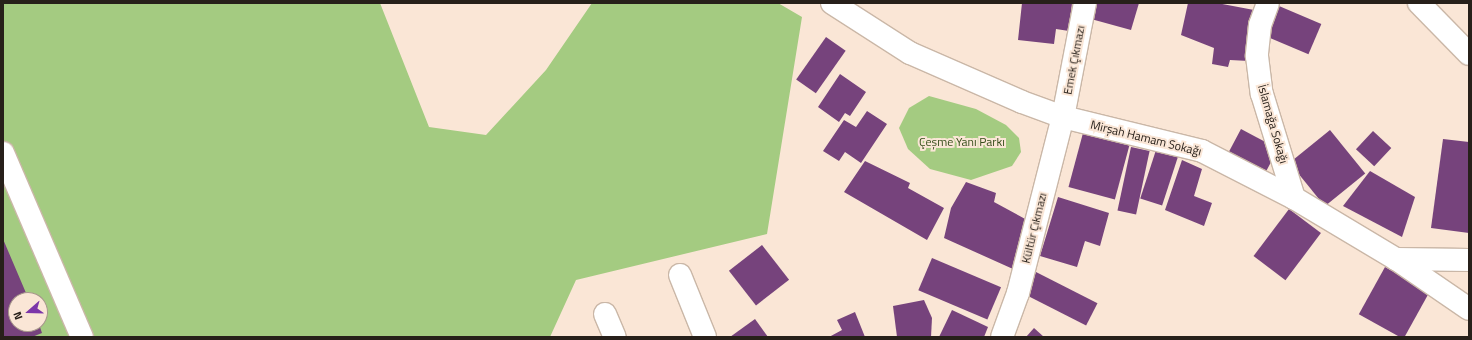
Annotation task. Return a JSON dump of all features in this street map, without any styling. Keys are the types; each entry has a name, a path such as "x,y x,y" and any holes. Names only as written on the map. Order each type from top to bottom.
{"street":[{"name":"Mirşah Hamam Sokağı","path":"832,3 910,53 1062,117 1202,151 1294,198 1396,259 1469,309"},
{"name":"Emek Çıkmazı","path":"1062,117 1085,3"},
{"name":"İslamağa Sokağı","path":"1268,3 1260,26 1257,56 1262,94 1294,198"},
{"path":"1419,3 1469,54"},
{"name":"Kültür Çıkmazı","path":"1002,337 1018,293 1062,117"},
{"path":"3,153 82,337"},
{"path":"1396,259 1469,260"},
{"path":"680,275 705,337"},
{"path":"606,314 615,337"}],"green space":[{"path":"3,3 380,3 429,127 486,135 546,70 592,3 778,3 802,17 767,234 576,280 550,337 3,337"},
{"name":"Çeşme Yanı Parkı","path":"929,96 976,109 1006,125 1019,138 1021,152 1012,166 971,180 930,169 908,149 899,128 909,108"}],"building":[{"path":"1022,3 1072,3 1069,31 1056,29 1054,44 1018,40"},
{"path":"1096,3 1139,3 1131,30 1091,19"},
{"path":"1188,3 1217,3 1254,10 1249,61 1230,60 1228,67 1212,64 1214,48 1181,35"},
{"path":"1279,6 1321,24 1308,54 1266,36"},
{"path":"826,37 846,51 816,93 796,80"},
{"path":"840,74 866,92 850,116 845,113 839,122 818,107"},
{"path":"867,111 887,124 861,163 845,152 839,161 823,151 844,120 856,127"},
{"path":"1241,129 1278,149 1264,175 1227,155"},
{"path":"1330,130 1365,174 1325,206 1290,163"},
{"path":"1373,131 1391,148 1374,166 1356,149"},
{"path":"1083,133 1129,145 1115,200 1069,187"},
{"path":"1443,139 1469,142 1469,233 1431,228"},
{"path":"1131,147 1150,151 1136,215 1117,211"},
{"path":"1156,150 1178,157 1162,206 1140,199"},
{"path":"1182,160 1202,169 1194,196 1212,203 1204,226 1165,210"},
{"path":"865,161 910,183 908,188 944,208 927,240 844,192"},
{"path":"1370,171 1415,197 1402,237 1343,206"},
{"path":"966,182 996,193 994,202 1027,220 1013,269 944,238 951,208"},
{"path":"1058,197 1109,213 1100,246 1085,241 1077,267 1040,256"},
{"path":"1289,209 1321,233 1285,280 1253,256"},
{"path":"3,239 26,292 8,292 8,332 42,333 32,337 3,337"},
{"path":"762,245 789,280 756,306 729,271"},
{"path":"932,258 1001,287 987,320 918,290"},
{"path":"1385,267 1430,292 1405,337 1400,337 1359,314"},
{"path":"1036,272 1097,303 1086,326 1025,294"},
{"path":"924,300 932,318 931,337 897,337 893,306"},
{"path":"952,310 988,327 984,337 939,337"},
{"path":"855,312 865,337 829,337 842,330 837,320"},
{"path":"755,319 768,337 730,337"},
{"path":"1034,328 1044,337 1026,337"}]}
